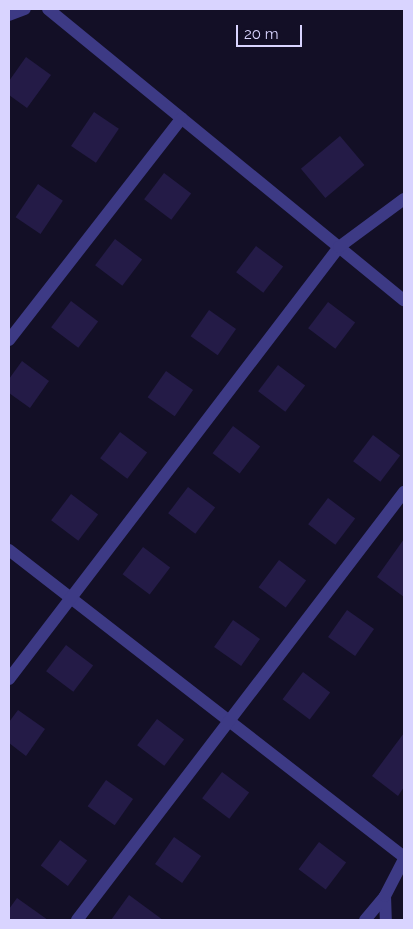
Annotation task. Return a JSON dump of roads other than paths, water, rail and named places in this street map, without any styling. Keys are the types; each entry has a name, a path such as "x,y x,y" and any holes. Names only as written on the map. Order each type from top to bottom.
{"street":[{"path":"9,15 25,9"},
{"path":"48,9 404,300"},
{"path":"9,340 182,118"},
{"path":"9,679 339,247 404,199"},
{"path":"78,920 227,719 404,492"},
{"path":"9,550 404,858 385,896 365,920"},
{"path":"385,896 386,920"}]}
